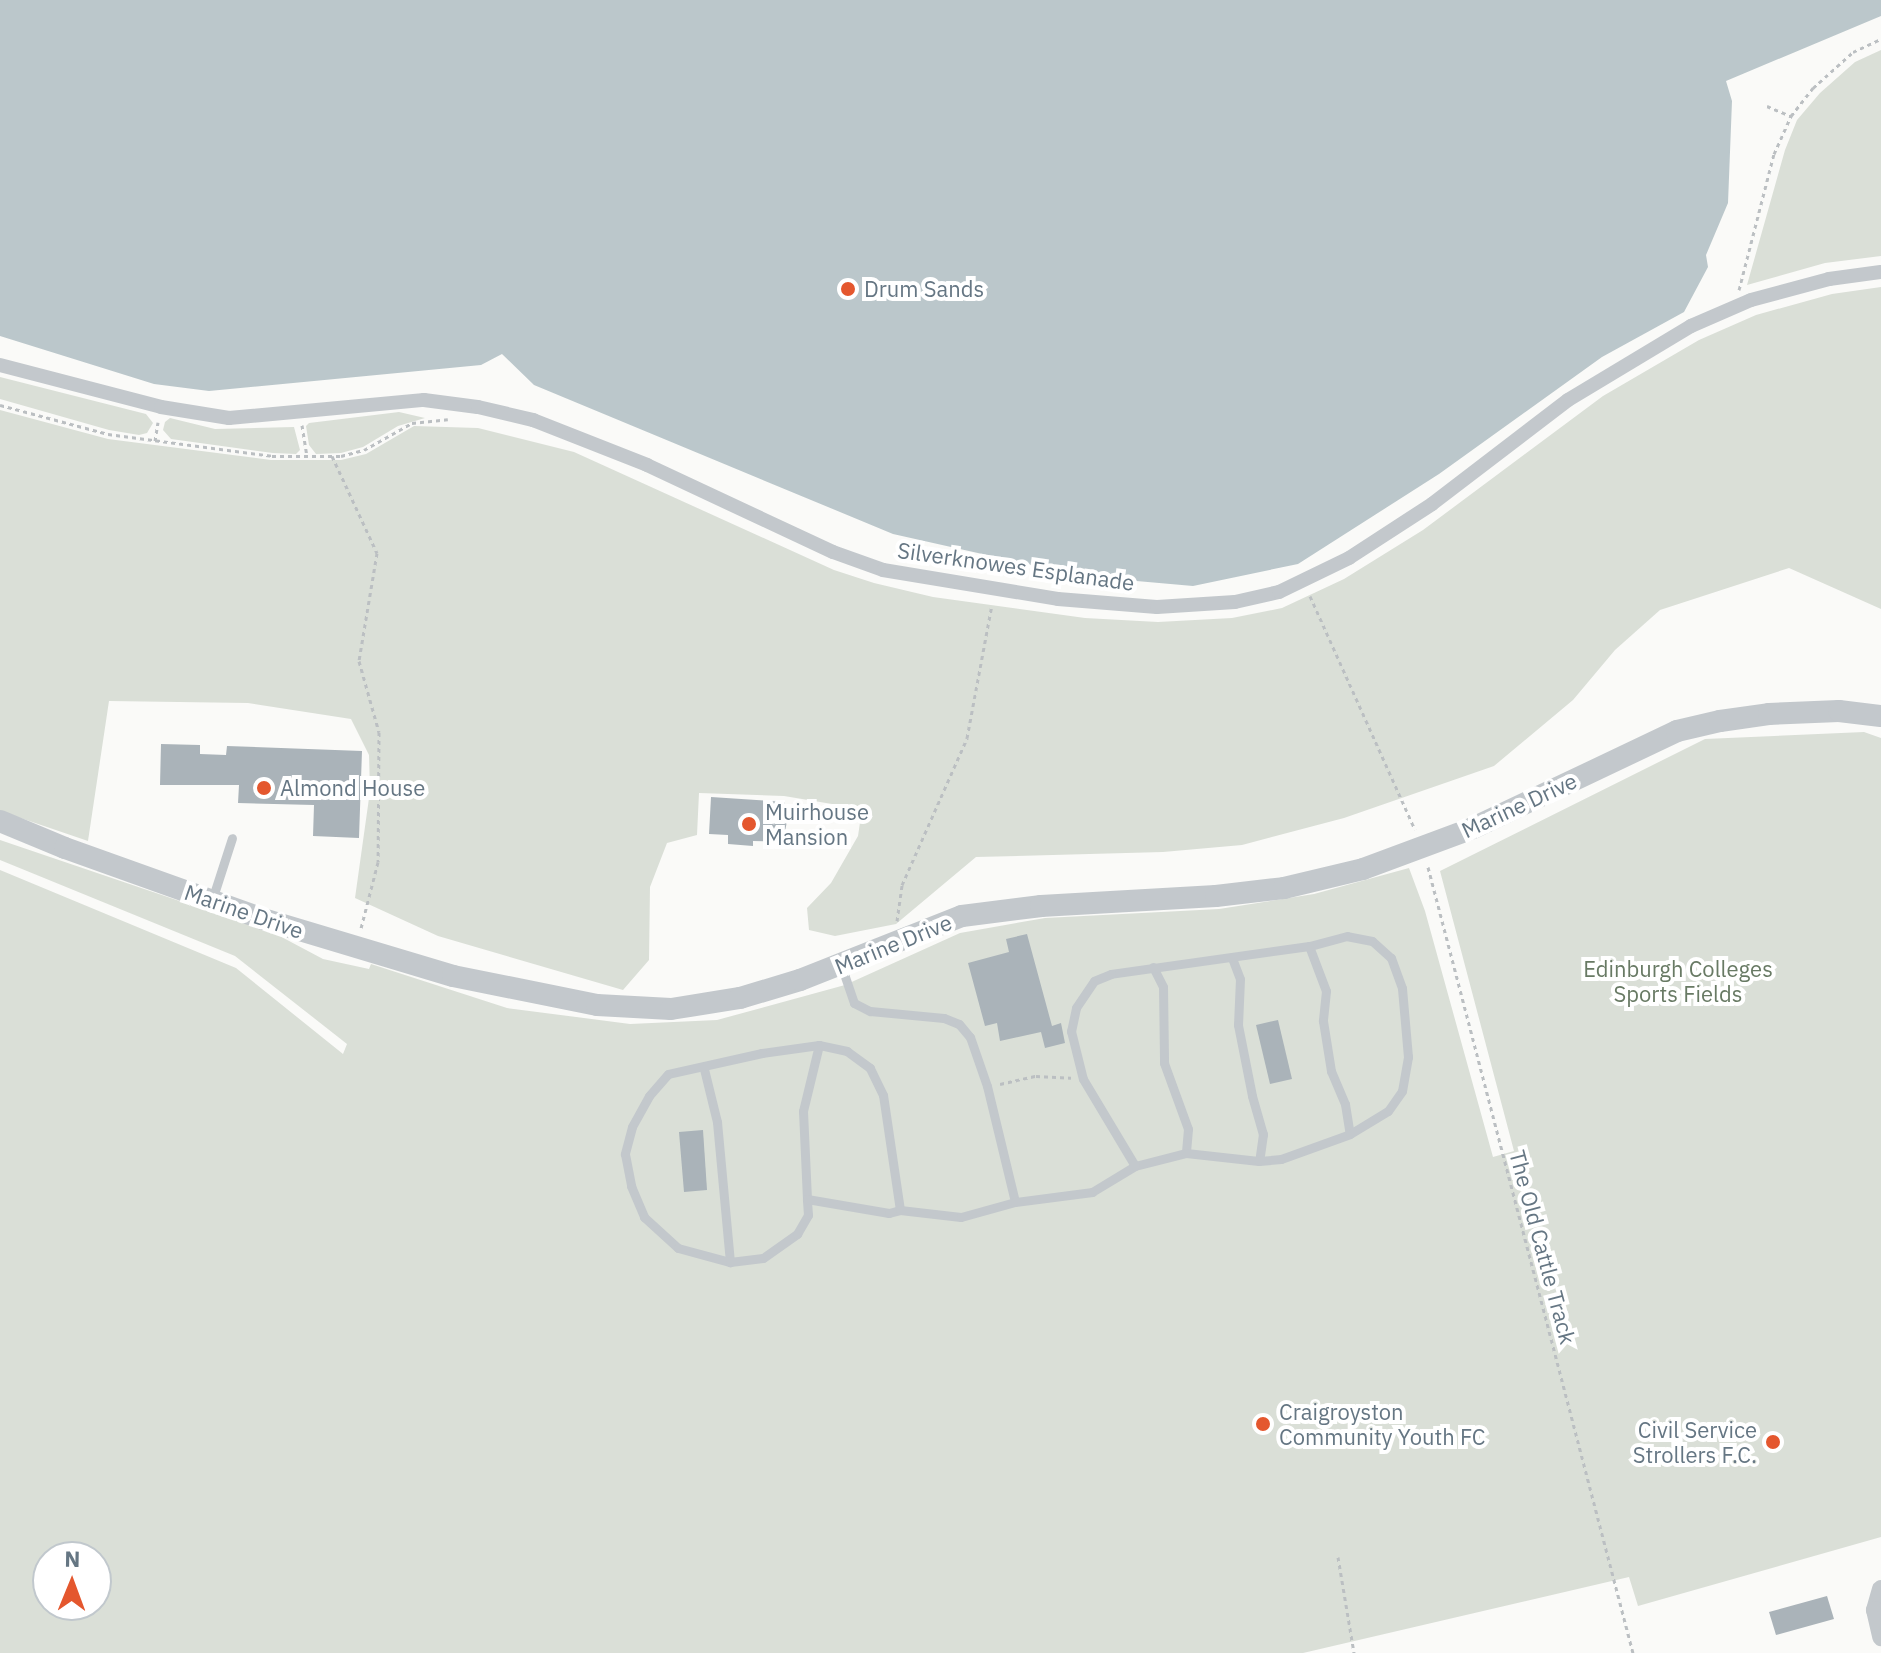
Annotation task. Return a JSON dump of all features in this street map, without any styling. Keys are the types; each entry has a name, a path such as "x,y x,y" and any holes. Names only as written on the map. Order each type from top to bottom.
{"street":[{"name":"Silverknowes Esplanade","path":"0,365 161,407 229,418 424,400 478,407 533,420 647,465 833,552 870,565 926,580 1157,607 1235,602 1279,592 1349,558 1432,504 1568,400 1691,326 1736,305 1829,279 1881,272"},
{"name":"Marine Drive","path":"0,821 65,848 212,900 453,976 597,1005 671,1009 740,998 841,965 962,916 1041,906 1284,888 1363,869 1423,848 1677,731 1769,714 1839,711 1881,716"},
{"path":"1881,1589 1875,1610 1881,1637"}],"lane":[{"path":"212,900 232,838"},
{"path":"807,1199 889,1213 900,1210 961,1217 1015,1202 1092,1192 1135,1166 1186,1153 1259,1161 1281,1159 1350,1134 1388,1111 1402,1091 1408,1057 1402,988 1391,958 1372,941 1347,936 1309,946 1111,974 1094,981 1083,993 1071,1031 1083,1079 1135,1166"},
{"path":"1309,946 1326,991 1323,1021 1331,1071 1345,1104 1350,1134"},
{"path":"1232,958 1240,979 1238,1025 1263,1134 1259,1161"},
{"path":"841,965 854,1003 870,1011 944,1018 959,1024 970,1037 987,1086 1015,1202"},
{"path":"1153,967 1163,987 1164,1063 1188,1129 1186,1153"},
{"path":"819,1045 803,1111 808,1215 797,1234 763,1258 730,1262 678,1248 644,1217 631,1186 625,1154 632,1127 649,1096 668,1074 704,1069 762,1053 819,1045 847,1051 870,1068 883,1095 900,1210"},
{"path":"704,1069 717,1122 730,1262"}],"path":[{"path":"1736,305 1774,154 1791,116 1813,88 1853,52 1881,39"},
{"path":"1767,106 1791,116"},
{"path":"0,405 108,434 258,455 307,457 364,450 412,423 440,422 478,407"},
{"path":"155,441 161,407"},
{"path":"300,412 307,457"},
{"path":"332,456 377,553 359,661 379,732 378,862 356,947"},
{"name":"The Old Cattle Track","path":"1303,580 1423,848 1633,1653"},
{"path":"894,942 902,885 967,738 994,589"},
{"path":"987,1086 1036,1076 1083,1079"},
{"path":"1338,1557 1354,1653"}],"green space":[{"path":"1881,50 1881,256 1825,263 1747,285 1785,150 1797,120 1820,93 1855,62"},
{"path":"1881,287 1881,609 1789,568 1660,610 1615,650 1573,700 1494,766 1344,818 1242,845 1163,852 976,857 896,924 835,936 809,930 807,908 831,883 858,836 862,809 784,796 699,793 697,835 667,843 650,887 649,960 623,990 438,936 355,898 370,791 369,755 351,719 248,703 109,701 88,841 0,811 0,410 108,439 271,460 341,460 366,454 414,426 478,428 574,452 834,570 874,583 933,597 1085,618 1158,622 1232,618 1282,608 1344,579 1423,530 1603,396 1699,340 1756,315 1832,294"},
{"path":"0,377 146,414 153,423 147,433 139,435 109,430 0,399"},
{"path":"399,412 425,418 398,426 363,447 341,453 316,454 309,445 306,426 309,423"},
{"path":"170,418 215,429 294,427 300,450 296,454 273,453 171,439 163,430"},
{"name":"Edinburgh Colleges Sports Fields","path":"1864,732 1881,738 1881,1537 1638,1606 1629,1577 1303,1653 0,1653 0,870 236,968 343,1054 347,1044 235,956 0,860 0,840 274,933 323,959 369,969 371,964 507,1008 630,1024 717,1020 845,985 960,933 1045,918 1219,909 1314,894 1409,868 1425,911 1493,1157 1514,1151 1440,871 1705,739"}],"shaded area":[{"name":"Drum Sands","path":"0,0 1881,0 1881,16 1726,81 1732,101 1728,203 1706,255 1708,267 1684,312 1602,357 1439,474 1298,564 1193,586 1080,576 893,534 534,385 502,354 481,365 209,391 154,384 0,336"}],"building":[{"name":"Almond House","path":"161,744 200,745 200,754 226,755 227,746 362,751 359,838 313,836 314,805 238,803 239,785 160,785"},
{"name":"Muirhouse Mansion","path":"711,797 785,802 785,816 788,816 783,842 753,841 753,846 728,844 728,835 709,834"},
{"path":"1027,934 1052,1026 1061,1023 1065,1043 1045,1048 1041,1032 1000,1041 997,1023 985,1026 968,963 1009,952 1006,939"},
{"path":"1278,1020 1292,1079 1270,1084 1256,1025"},
{"path":"703,1130 707,1190 684,1192 679,1132"},
{"path":"1827,1596 1834,1619 1776,1635 1769,1612"}],"place":[{"name":"Drum Sands","path":"848,289"},
{"name":"Almond House","path":"264,788"},
{"name":"Muirhouse Mansion","path":"749,824"},
{"name":"Craigroyston Community Youth FC","path":"1263,1424"},
{"name":"Civil Service Strollers F.C.","path":"1773,1442"}]}
